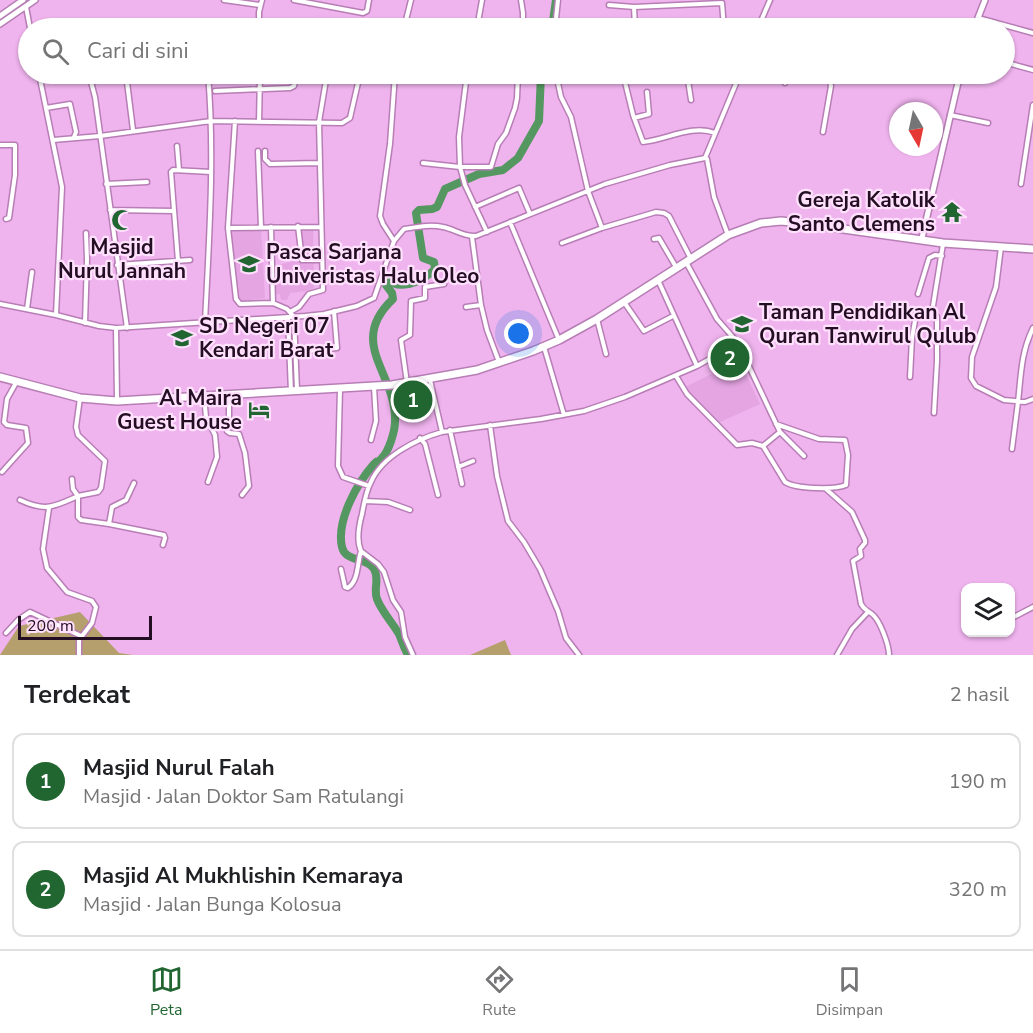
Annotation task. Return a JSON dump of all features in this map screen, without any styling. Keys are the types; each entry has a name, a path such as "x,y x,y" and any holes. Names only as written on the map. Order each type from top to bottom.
{"highway":[{"path":"0,377 80,398 117,401 229,393 374,387 430,380 477,370 544,347 597,319 728,235 754,225 781,221 922,238 944,243 1033,249"}],"street":[{"path":"0,16 24,3 35,0"},
{"path":"224,0 261,2 260,18"},
{"path":"294,0 363,13 367,11 369,0"},
{"path":"406,18 411,0"},
{"path":"479,18 482,0"},
{"path":"520,0 523,18"},
{"path":"556,18 558,0"},
{"path":"762,18 770,0"},
{"path":"978,18 985,0"},
{"path":"609,5 634,7 721,2 723,18"},
{"path":"0,24 24,3"},
{"path":"24,3 28,18"},
{"path":"634,7 634,18"},
{"path":"1015,28 1033,33"},
{"path":"1015,65 1033,70"},
{"path":"41,84 62,187 56,315"},
{"path":"92,84 127,328"},
{"path":"127,84 133,130"},
{"path":"205,322 211,172 209,84"},
{"path":"259,122 261,84"},
{"path":"215,91 293,87 294,84"},
{"path":"294,391 291,315 309,294 322,290 319,122 325,84"},
{"path":"53,140 211,121 342,123 350,120 358,84"},
{"path":"394,84 390,144 380,216 381,222 394,241"},
{"path":"466,84 459,137 460,167 462,178 487,232"},
{"path":"423,163 460,167 491,167 498,144 508,127 517,98 518,84"},
{"path":"558,84 561,97 571,117 588,191 602,228"},
{"path":"626,84 634,118 644,142 696,131 706,130 715,133"},
{"path":"689,84 691,100"},
{"path":"705,158 736,84"},
{"path":"823,132 830,84"},
{"path":"922,238 957,84"},
{"path":"634,118 649,114 647,92"},
{"path":"46,108 70,104 76,132 73,137"},
{"path":"1021,184 1033,105"},
{"path":"949,114 988,123"},
{"path":"235,122 228,228 236,301 240,304 273,303 291,315 296,351 294,391"},
{"path":"0,146 15,145 15,175 9,218 6,219"},
{"path":"177,146 178,170"},
{"path":"258,151 261,227"},
{"path":"265,151 265,159 270,164 320,163"},
{"path":"0,304 116,328 334,311 362,304 374,298 394,241 401,231 429,225 441,226 472,237 588,191 660,168 705,158"},
{"path":"705,158 716,203 728,235"},
{"path":"178,261 171,172 178,170 211,172"},
{"path":"106,184 147,182"},
{"path":"475,207 519,188 530,214"},
{"path":"110,210 174,211"},
{"path":"562,243 602,228 657,212 664,213 673,222 688,260 717,319 738,343 780,432 804,456"},
{"path":"510,222 559,340"},
{"path":"298,226 302,260 321,260"},
{"path":"271,227 273,303"},
{"path":"228,228 321,227"},
{"path":"85,323 87,232"},
{"path":"472,237 481,305 499,363"},
{"path":"654,239 659,238 677,268"},
{"path":"934,413 937,317 932,312 933,295 944,243"},
{"path":"1001,247 996,287 972,357 970,374 976,386 1004,400 1026,402 1033,399"},
{"path":"918,294 929,258 935,255 942,256"},
{"path":"117,265 190,260"},
{"path":"27,309 32,272"},
{"path":"657,279 697,366"},
{"path":"407,383 401,340 410,335 411,301 425,298 425,287 444,284"},
{"path":"624,301 645,331 673,316"},
{"path":"466,307 481,305"},
{"path":"296,351 337,348 334,311"},
{"path":"910,377 916,315 932,312"},
{"path":"597,319 606,354"},
{"path":"116,328 117,401"},
{"path":"1012,448 1021,365 1033,328"},
{"path":"341,569 343,583 348,588 356,580 361,551 359,534 365,501 365,484 405,447 420,438 450,430 564,415 605,405 676,376 738,343"},
{"path":"544,347 564,415"},
{"path":"676,376 687,394 737,446 752,443 763,446 787,484 826,488 844,486 847,483 848,455 845,440 819,439 776,424"},
{"path":"2,472 28,444 26,428 7,425 4,422 7,399 17,380"},
{"path":"430,380 442,432"},
{"path":"371,440 376,421 374,387"},
{"path":"340,389 338,466 343,477 365,484"},
{"path":"229,393 227,430 230,433 239,434 248,474 249,486 242,495"},
{"path":"204,395 206,417 215,435 217,457 208,482"},
{"path":"20,500 34,506 49,508 78,495 99,491 101,488 105,463 103,457 78,435 76,427 80,398"},
{"path":"490,425 497,476 507,521 524,542 540,569 558,611 565,636 579,655"},
{"path":"450,430 462,484"},
{"path":"763,446 780,432"},
{"path":"420,438 425,444 438,495"},
{"path":"458,467 472,460"},
{"path":"72,479 72,486 78,495 79,519 164,534 163,544"},
{"path":"109,524 112,507 126,500 134,483"},
{"path":"826,488 852,512 865,540 860,549 861,556 853,561 861,604 874,616 883,632 889,646 889,655"},
{"path":"365,501 388,502 410,510"},
{"path":"49,508 43,549 47,568 67,592 92,601 96,607 92,623 81,636 79,655"},
{"path":"361,551 378,564 384,572 393,600 401,612 405,637 412,655"},
{"path":"1015,617 1033,607"},
{"path":"6,633 18,620 30,612 81,636"},
{"path":"837,655 852,630 868,612"}],"shaded area":[{"name":"Pasca Sarjana Univeristas Halu Oleo","path":"261,228 265,298 238,302 231,231"},
{"name":"Pasca Sarjana Univeristas Halu Oleo","path":"313,229 314,288 290,293 287,300 281,300 280,294 275,294 274,266 302,259 299,230"},
{"path":"734,349 760,404 716,424 685,387 726,367 721,355"},
{"path":"80,612 119,653 133,655 0,655 19,626"},
{"path":"505,640 511,655 470,655"}],"waterway":[{"path":"553,18 556,0"},
{"path":"408,655 399,634 377,599 374,569 371,565 347,555 342,547 342,526 349,503 367,472 387,452 395,425 394,404 377,359 374,330 380,315 393,299 386,285 387,279 392,278 393,283 398,285 410,284 435,269 434,262 423,258 416,213 419,210 437,207 445,189 479,174 503,170 518,158 539,121 541,84"}],"place":[{"name":"Gereja Katolik Santo Clemens","path":"952,212"},
{"name":"Masjid Nurul Jannah","path":"122,220"},
{"name":"Pasca Sarjana Univeristas Halu Oleo","path":"249,264"},
{"name":"Taman Pendidikan Al Quran Tanwirul Qulub","path":"742,324"},
{"name":"SD Negeri 07 Kendari Barat","path":"182,338"},
{"name":"Masjid Al Mukhlishin Kemaraya","path":"730,358"},
{"name":"Masjid Nurul Falah","path":"413,400"},
{"name":"Al Maira Guest House","path":"259,410"}]}
